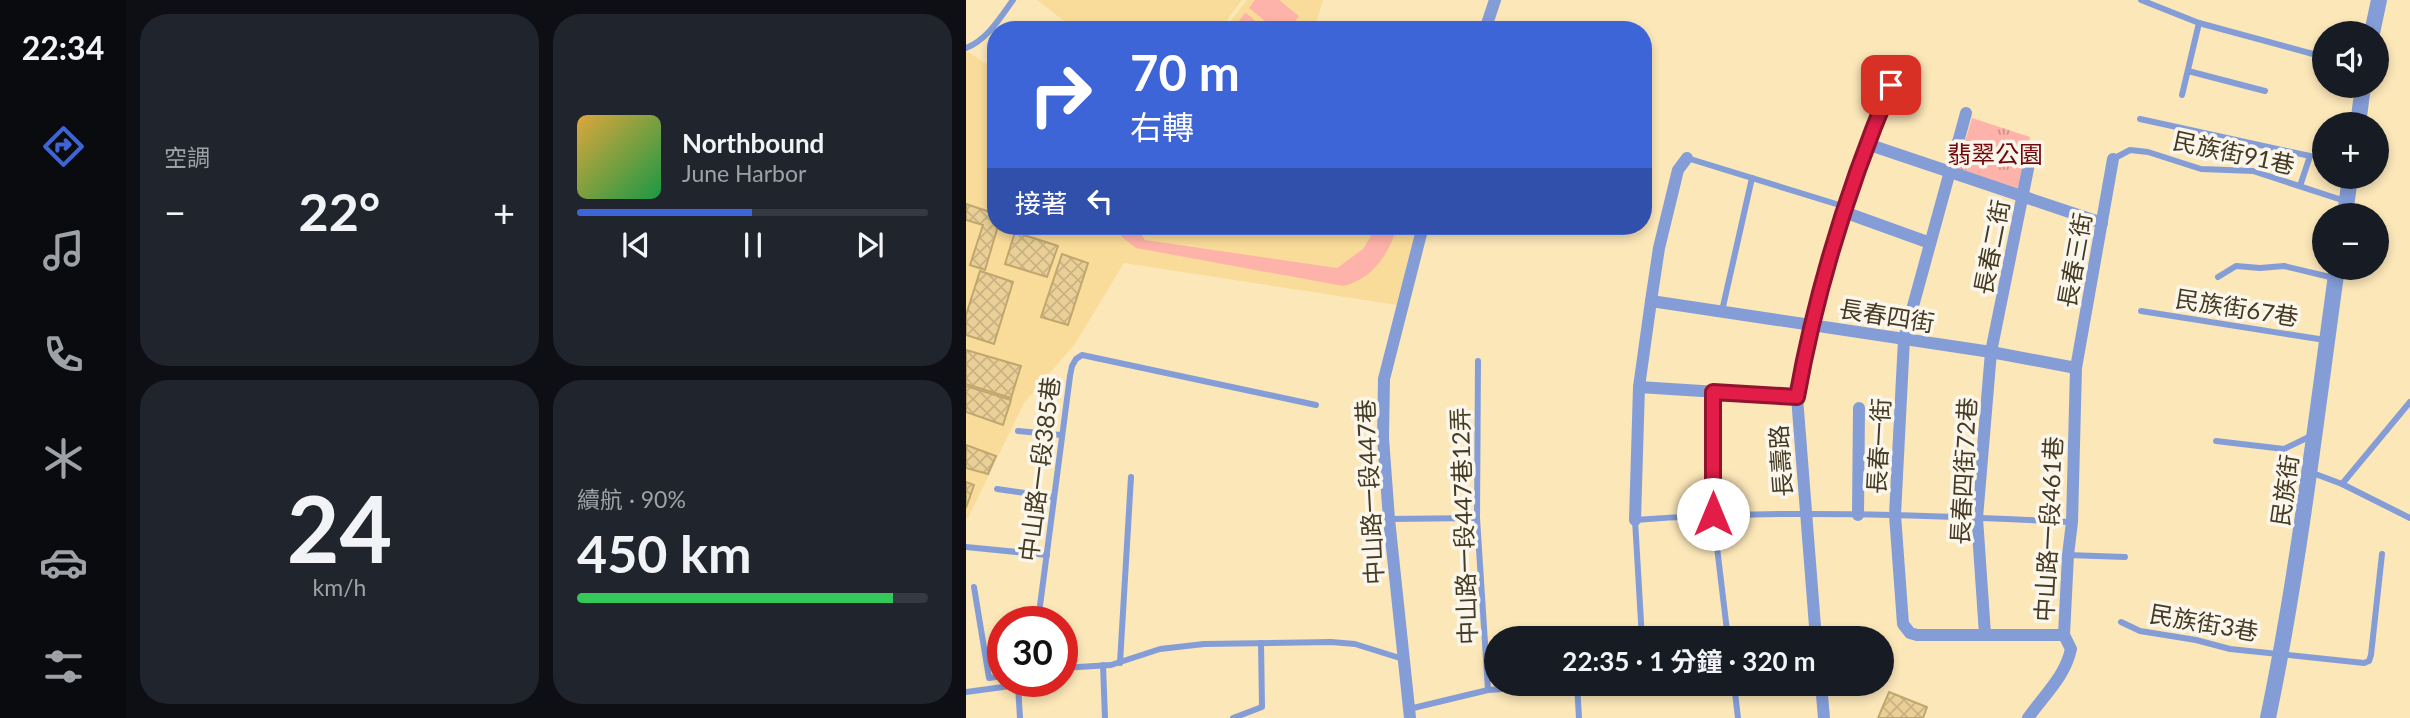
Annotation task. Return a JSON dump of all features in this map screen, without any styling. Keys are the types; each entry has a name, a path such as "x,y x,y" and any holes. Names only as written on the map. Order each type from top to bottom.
{"street":[{"path":"1488,21 1495,0"},
{"path":"2375,21 2379,0"},
{"name":"長壽路","path":"1815,626 1797,397 1810,325 1845,209 1891,85"},
{"name":"長春一街","path":"1966,113 1905,339 1895,515 1903,624 1910,633 1917,635 2064,635"},
{"path":"1867,144 2102,223"},
{"name":"長春二街","path":"1991,352 2032,149"},
{"path":"1635,520 1639,387 1651,301 1659,248 1678,170 1687,158"},
{"name":"長春三街","path":"2076,368 2113,159"},
{"path":"1845,209 1930,243"},
{"name":"中山路一段447巷","path":"1410,713 1389,519 1383,438 1384,379 1421,235"},
{"name":"民族街","path":"2268,718 2310,472 2336,280"},
{"name":"長春四街","path":"1651,301 1991,352 2076,368"},
{"name":"長春四街72巷","path":"1985,634 1977,517 1991,352"},
{"name":"中山路一段461巷","path":"2028,718 2048,689 2059,680 2066,668 2071,649 2064,635 2072,522 2076,368"},
{"path":"1639,387 1797,397"},
{"path":"1713,392 1713,514"},
{"path":"1858,515 1859,408"},
{"path":"1822,696 1824,718"}],"lane":[{"path":"998,21 1013,0"},
{"path":"2140,0 2158,4 2199,23 2312,54"},
{"path":"2182,96 2199,23"},
{"path":"966,48 975,45 987,34"},
{"path":"2188,71 2265,91"},
{"path":"2140,119 2310,156 2300,186"},
{"name":"民族街91巷","path":"2113,159 2130,149 2148,152 2201,170 2253,171 2300,186 2336,203"},
{"path":"1687,158 1845,209"},
{"path":"1722,312 1752,178"},
{"path":"2218,277 2235,266 2284,266 2312,270"},
{"name":"民族街67巷","path":"2141,311 2327,341"},
{"name":"中山路一段385巷","path":"1040,606 1061,435 1072,366 1076,359 1082,355 1315,405"},
{"name":"中山路一段447巷12弄","path":"1478,361 1477,518 1485,626"},
{"path":"2342,484 2410,402"},
{"path":"1018,431 1061,435"},
{"path":"2217,441 2284,449 2315,434"},
{"path":"2310,472 2342,484 2410,517"},
{"path":"1120,663 1131,477"},
{"path":"998,489 1054,497"},
{"path":"1641,626 1635,520 1713,514 1805,514 1977,517 2072,522"},
{"path":"1713,514 1726,626"},
{"path":"1389,519 1477,518"},
{"path":"966,547 1047,555"},
{"name":"民族街3巷","path":"2121,622 2140,631 2196,640 2222,648 2364,663 2369,661 2382,554"},
{"path":"2068,555 2125,557"},
{"path":"974,587 987,666"},
{"path":"1078,667 1120,663 1160,649 1205,644 1331,642 1355,644 1403,659"},
{"path":"1233,718 1262,707 1261,643"},
{"path":"1102,666 1105,718"},
{"path":"966,692 987,689"},
{"path":"1410,713 1484,691"},
{"path":"1579,696 1579,718"},
{"path":"1735,696 1738,718"},
{"path":"1019,697 1020,718"}],"shaded area":[{"path":"1037,0 1242,0 1226,21 1064,21"},
{"path":"1247,0 1323,0 1317,21 1231,21"},
{"path":"966,53 987,64 987,235 1418,235 1397,305 1124,263 1075,344 1024,403 966,518"}],"green space":[{"path":"1255,0 1279,0 1299,16 1295,21 1265,21 1249,8"},
{"path":"1246,13 1255,21 1239,21"},
{"name":"翡翠公園","path":"1972,118 2030,137 2021,189 1957,169"},
{"path":"1121,235 1141,235 1145,240 1337,268 1363,249 1372,235 1394,235 1390,246 1371,271 1363,278 1343,286 1136,248"}],"building":[{"path":"966,204 987,211 987,235 995,235 985,270 970,265 983,225 966,220"},
{"path":"1014,235 1024,235 1058,246 1047,277 1005,264"},
{"path":"1062,254 1088,263 1068,325 1041,317"},
{"path":"980,271 1013,282 994,344 966,335 966,315"},
{"path":"966,350 1021,366 1011,398 966,384"},
{"path":"966,386 1011,400 1003,425 966,412"},
{"path":"966,445 996,456 988,474 966,468"},
{"path":"966,482 974,485 966,508"},
{"path":"1894,694 1927,707 1923,718 1878,718 1887,696"}],"route":[{"path":"1713,514 1713,392 1797,397 1810,325 1867,144 1891,85"}]}
